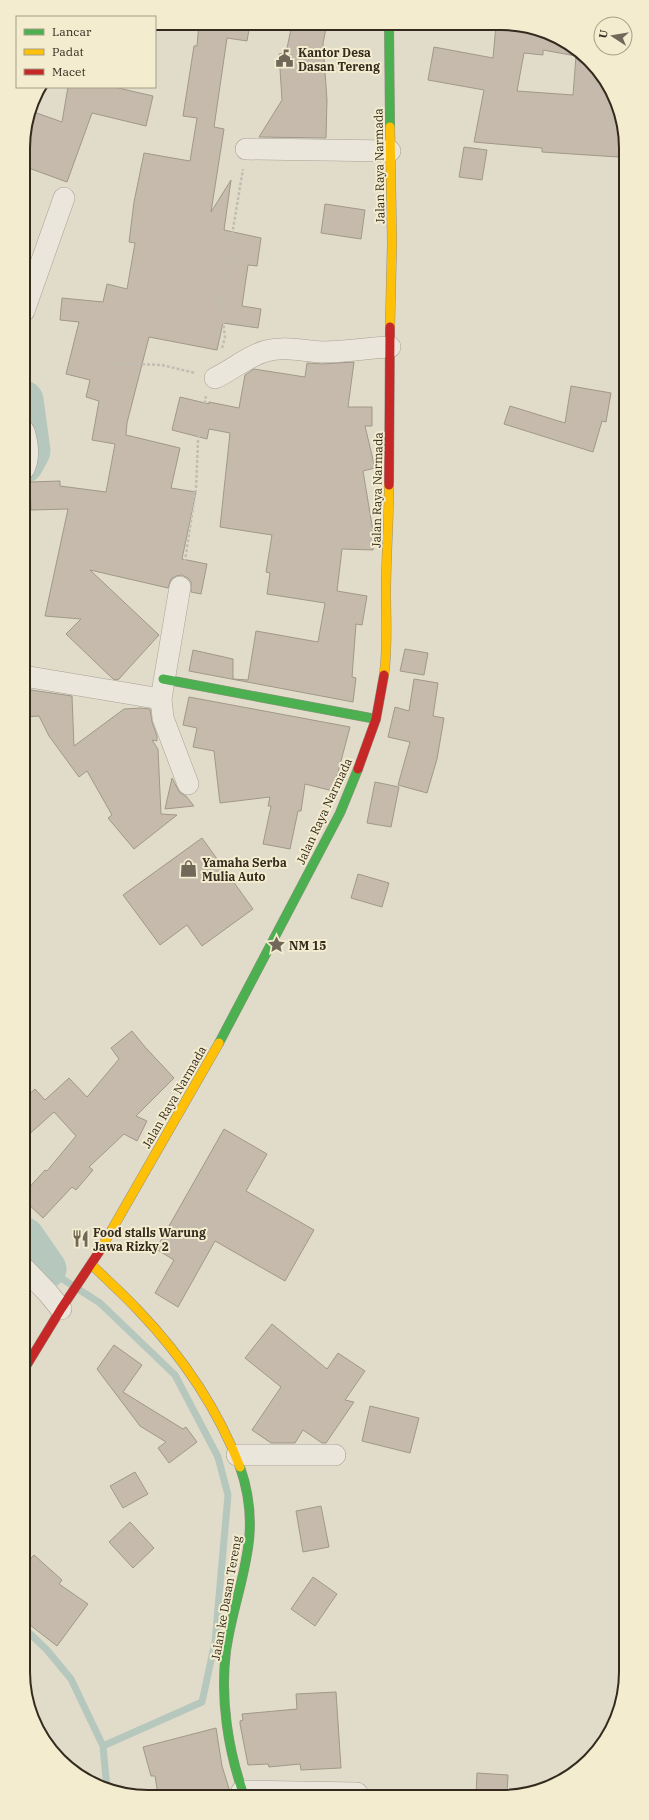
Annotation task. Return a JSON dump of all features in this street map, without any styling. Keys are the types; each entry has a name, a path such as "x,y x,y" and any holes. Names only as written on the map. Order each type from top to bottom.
{"main road":[{"name":"Jalan Raya Narmada","path":"30,1360 65,1304 92,1265 236,1012 340,813 364,754 376,719 385,668 387,636 386,592 389,536 392,243 389,30"},
{"path":"162,689 376,719"},
{"name":"Jalan ke Dasan Tereng","path":"92,1265 139,1311 172,1348 199,1385 221,1423 237,1456 246,1482 250,1502 251,1527 249,1547 226,1654 225,1688 227,1716 234,1760 242,1790"}],"street":[{"path":"246,149 390,151"},
{"path":"30,294 64,198"},
{"path":"215,378 230,371 253,355 267,351 280,349 322,352 390,347"},
{"path":"180,587 162,689 164,718 188,784"},
{"path":"30,677 162,689"},
{"path":"30,1274 48,1293 65,1304"},
{"path":"237,1456 335,1455"}],"path":[{"path":"180,587 196,488 198,441 206,394 215,378 225,338 221,301 246,149"},
{"path":"112,362 162,365 215,378"}],"building":[{"path":"198,30 249,30 247,41 227,38 214,127 224,129 211,212 231,180 224,230 261,238 257,266 248,265 242,306 261,309 258,328 223,323 217,350 149,337 127,423 126,435 180,448 171,488 196,492 182,559 207,564 201,594 191,592 191,582 188,578 182,575 171,579 168,588 90,570 159,635 118,680 113,679 66,634 81,619 45,616 68,509 31,510 30,482 60,481 60,486 106,492 115,444 92,440 99,401 86,397 90,380 66,374 79,322 60,320 62,298 103,302 107,284 127,289 135,243 129,242 134,202 144,153 190,161 197,118 183,116 194,46 197,46"},
{"path":"291,30 326,30 323,43 327,100 326,138 259,137 282,100 279,54 286,53"},
{"path":"496,30 524,32 539,36 560,46 575,56 543,50 543,55 524,53 517,91 573,95 576,57 595,76 607,96 613,110 618,132 618,157 542,152 542,148 474,142 484,90 428,80 434,47 493,58"},
{"path":"68,88 118,88 153,96 146,126 92,113 67,182 30,169 30,140 36,113 62,122"},
{"path":"464,147 487,150 482,180 459,177"},
{"path":"325,204 365,210 361,239 321,233"},
{"path":"354,362 348,407 372,407 372,426 365,426 375,468 363,471 374,537 373,550 342,549 337,591 367,596 362,625 356,624 352,677 356,678 353,702 189,671 193,650 233,659 233,679 248,680 256,631 318,642 325,603 267,594 270,573 266,572 272,535 220,527 230,433 209,429 207,439 172,430 180,397 209,404 209,402 239,408 245,375 254,369 305,377 307,363 322,364"},
{"path":"571,386 611,393 606,422 602,421 593,452 504,424 510,406 565,423"},
{"path":"405,649 428,653 424,675 400,671"},
{"path":"414,679 438,683 433,716 444,718 437,759 427,793 398,785 410,742 388,737 395,707 409,711"},
{"path":"30,690 72,696 74,746 124,709 150,709 152,722 157,736 157,741 152,740 158,749 161,814 177,815 134,849 108,818 112,815 87,771 79,777 49,736 39,716 30,717"},
{"path":"189,697 350,727 333,791 305,784 301,811 298,811 290,849 263,844 271,806 268,806 270,797 220,803 214,751 193,747 197,728 183,725"},
{"path":"172,778 180,793 186,796 194,806 165,809"},
{"path":"375,782 399,787 391,827 367,823"},
{"path":"202,838 253,909 202,946 187,925 160,945 123,895"},
{"path":"358,874 389,883 382,907 351,898"},
{"path":"132,1031 174,1078 136,1116 147,1121 137,1141 124,1134 89,1167 93,1170 76,1190 72,1187 43,1218 30,1206 30,1186 45,1170 47,1171 76,1136 54,1112 30,1134 30,1094 35,1089 45,1100 69,1078 87,1097 119,1059 111,1048"},
{"path":"224,1129 267,1154 246,1191 314,1230 285,1281 215,1241 178,1307 155,1293 174,1260 156,1249"},
{"path":"272,1324 327,1369 338,1353 365,1371 345,1400 354,1402 326,1443 322,1443 303,1430 295,1443 271,1443 252,1430 281,1387 245,1358"},
{"path":"114,1345 142,1365 123,1392 183,1429 186,1427 197,1442 169,1463 158,1448 166,1442 140,1426 97,1369"},
{"path":"370,1406 419,1418 410,1453 362,1441"},
{"path":"135,1472 148,1494 123,1508 110,1486"},
{"path":"321,1506 329,1547 303,1552 296,1511"},
{"path":"130,1522 154,1548 133,1568 109,1542"},
{"path":"34,1555 62,1580 59,1584 88,1604 57,1646 30,1625 30,1559"},
{"path":"313,1577 337,1594 315,1626 291,1609"},
{"path":"336,1692 341,1768 301,1770 300,1764 269,1767 268,1764 248,1765 240,1724 240,1721 243,1720 242,1714 297,1709 296,1694"},
{"path":"216,1728 222,1766 229,1790 157,1790 155,1776 151,1776 143,1747"},
{"path":"477,1773 508,1775 507,1790 476,1790"}],"waterway":[{"path":"30,444 30,453"},
{"path":"30,1244 47,1269"},
{"path":"47,1269 100,1303 175,1375 218,1457 228,1495 215,1642 202,1702 103,1746"},
{"path":"30,1634 47,1650 71,1679 103,1746 106,1782"}],"traffic: fast":[{"path":"389,30 390,127"},
{"path":"163,679 376,719"},
{"path":"219,1043 340,813 358,769"},
{"path":"240,1467 247,1493 250,1516 249,1538 246,1560 230,1626 224,1669 224,1687 230,1742 242,1790"}],"traffic: slow":[{"path":"390,127 392,243 390,327"},
{"path":"384,675 389,485"},
{"path":"99,1252 219,1043"},
{"path":"92,1265 127,1298 154,1327 184,1364 221,1424 240,1467"}],"traffic: jam":[{"path":"389,485 390,327"},
{"path":"358,769 376,719 384,675"},
{"path":"30,1360 61,1309 99,1252"}],"place":[{"name":"Kantor Desa Dasan Tereng","path":"285,59"},
{"name":"Yamaha Serba Mulia Auto","path":"189,869"},
{"name":"NM 15","path":"276,945"},
{"name":"Food stalls Warung Jawa Rizky 2","path":"80,1239"}]}
